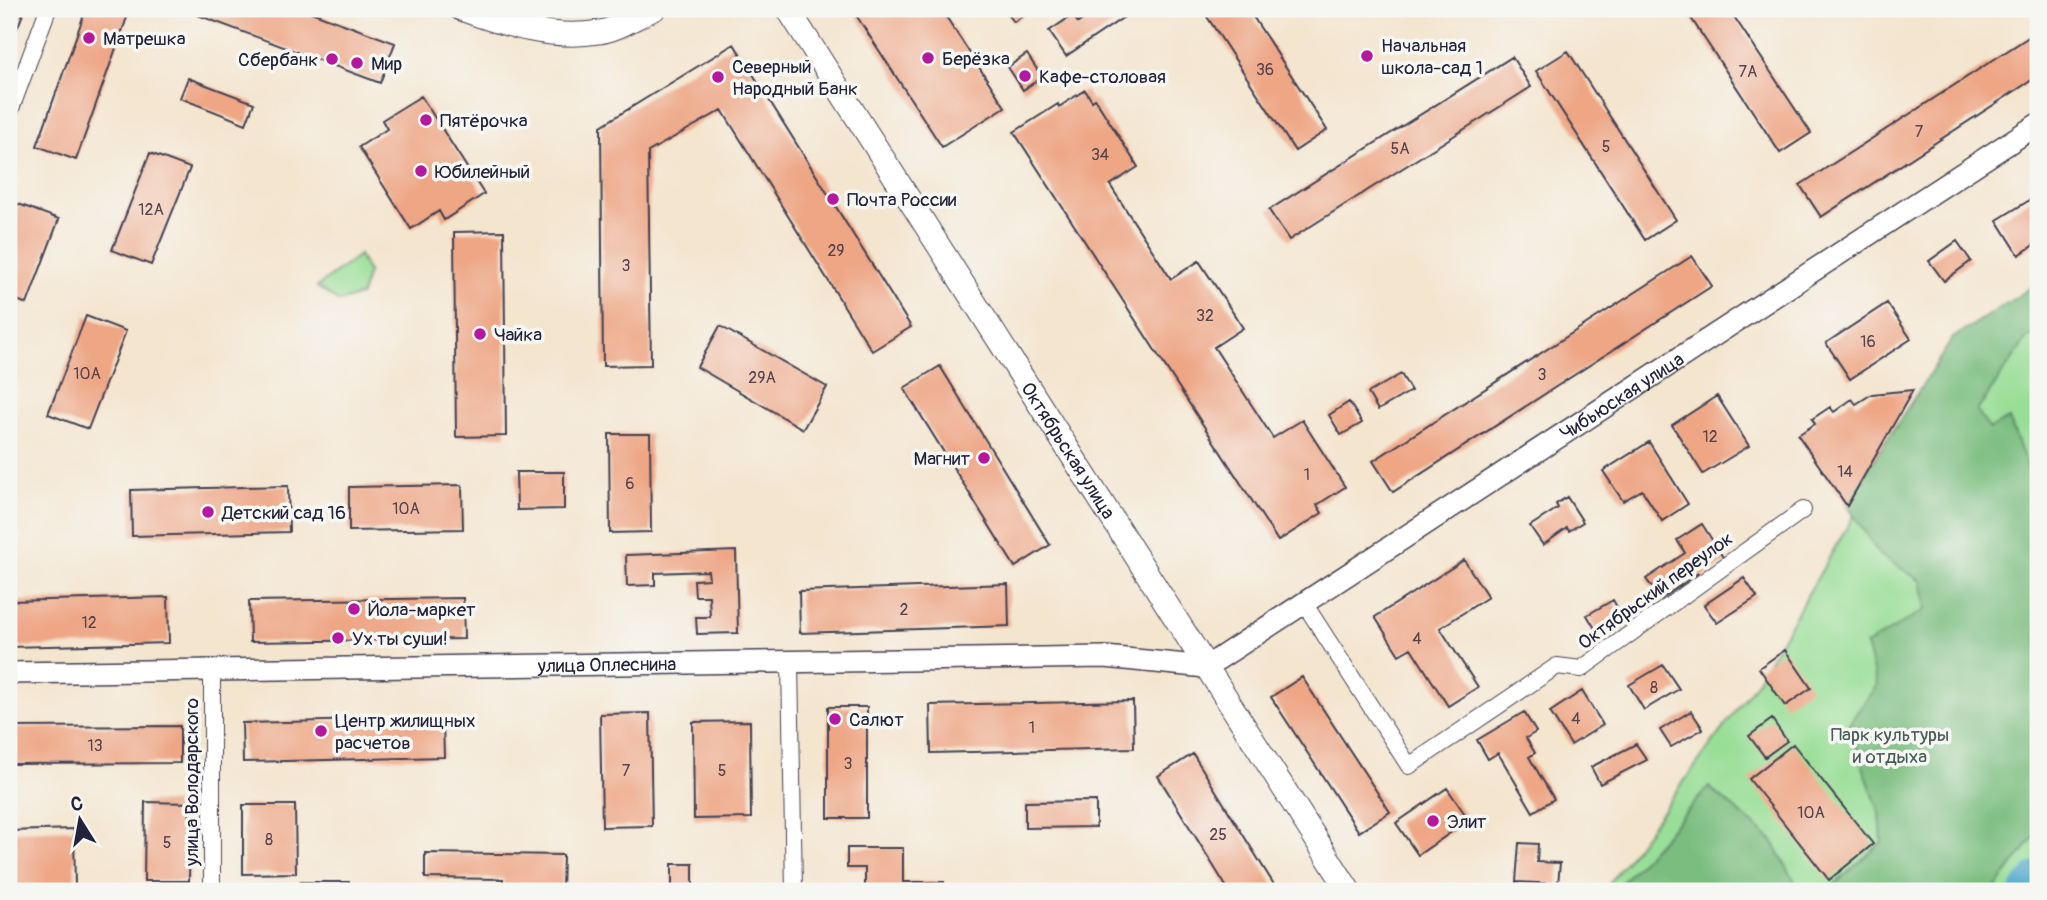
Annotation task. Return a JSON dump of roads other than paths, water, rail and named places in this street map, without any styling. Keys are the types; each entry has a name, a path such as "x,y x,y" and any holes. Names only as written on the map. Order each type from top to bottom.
{"main road":[{"path":"461,9 498,23 553,34 601,32 654,9"},
{"name":"Октябрьская улица","path":"788,9 1349,891"}],"street":[{"path":"9,114 48,9"},
{"name":"Чибьюская улица","path":"1206,667 2038,124"},
{"name":"Октябрьский переулок","path":"1304,603 1409,766 1558,666 1581,669 1803,510"},
{"name":"улица Оплеснина","path":"9,674 1105,657 1206,667"},
{"path":"790,662 794,891"},
{"name":"улица Володарского","path":"212,672 212,891"}],"waterway":[{"path":"2028,891 2038,879"}],"place":[{"name":"Матрешка","path":"89,38"},
{"name":"Начальная школа-сад 1","path":"1367,56"},
{"name":"Берёзка","path":"928,58"},
{"name":"Сбербанк","path":"332,59"},
{"name":"Мир","path":"357,63"},
{"name":"Кафе-столовая","path":"1025,76"},
{"name":"Северный Народный Банк","path":"718,77"},
{"name":"Пятёрочка","path":"426,120"},
{"name":"Юбилейный","path":"421,171"},
{"name":"Почта России","path":"833,199"},
{"name":"Чайка","path":"480,334"},
{"name":"Магнит","path":"984,458"},
{"name":"Детский сад 16","path":"208,512"},
{"name":"Йола-маркет","path":"354,609"},
{"name":"Ух ты суши!","path":"338,638"},
{"name":"Салют","path":"835,719"},
{"name":"Центр жилищных расчетов","path":"321,731"},
{"name":"Элит","path":"1433,821"}],"park label":[{"name":"Парк культуры и отдыха","path":"1890,745"}]}
